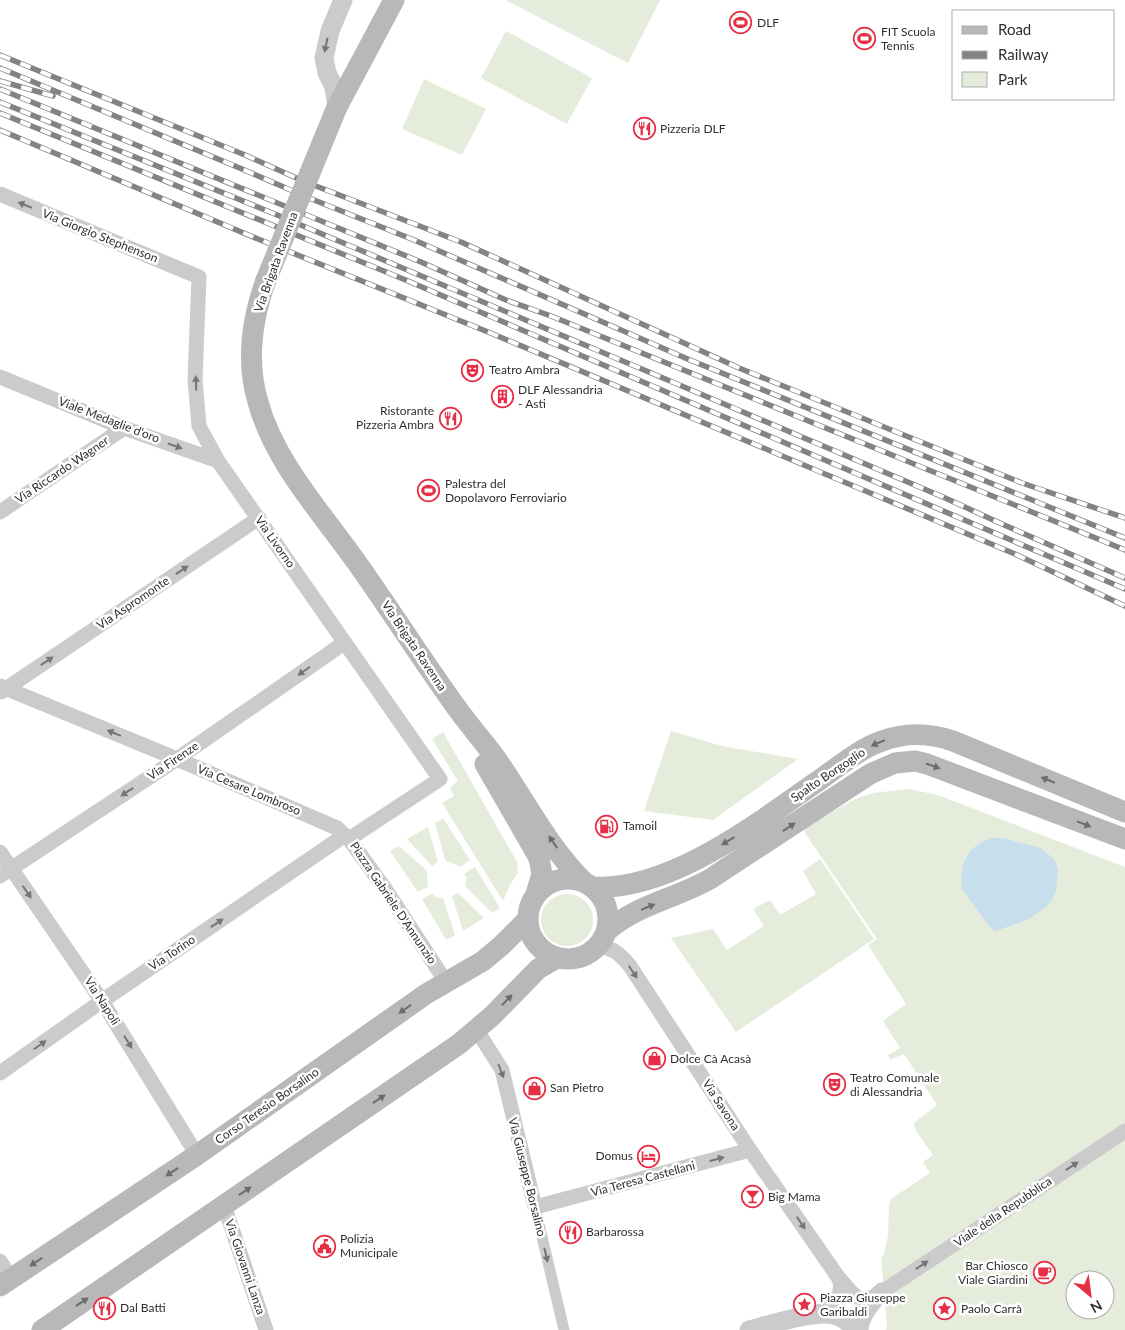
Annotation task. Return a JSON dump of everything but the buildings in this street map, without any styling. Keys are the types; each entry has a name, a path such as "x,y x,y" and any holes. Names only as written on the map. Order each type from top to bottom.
{"main road":[{"name":"Via Brigata Ravenna","path":"394,0 337,107 266,280 256,311 251,350 257,400 276,448 296,480 390,610 449,698 495,758 565,860 588,884"},
{"name":"Via Brigata Ravenna","path":"449,698 499,791 539,858 542,879 535,897"},
{"name":"Spalto Borgoglio","path":"588,884 617,886 668,872 739,834 858,753 883,741 907,735 931,735 953,741 1125,812"},
{"name":"Spalto Borgoglio","path":"607,932 615,924 630,915 690,890 710,879 849,786 895,763 915,761 927,764 1125,839"},
{"path":"561,879 588,884 599,892 606,907 607,932 601,943 587,954 573,959 555,959 547,955 538,946 529,929 530,907 535,897 542,888 551,882 561,879"},
{"name":"Corso Teresio Borsalino","path":"4,1275 197,1155 426,994 493,953 516,933 528,919"},
{"path":"42,1330 459,1044 492,1016 538,968 555,959"}],"street":[{"path":"337,107 334,87 327,72 324,58 330,31 344,0"},
{"name":"Via Giorgio Stephenson","path":"0,194 199,277"},
{"name":"Via Livorno","path":"199,277 195,379 199,426 218,461 440,779"},
{"name":"Viale Medaglie d'oro","path":"0,377 124,428 218,461"},
{"name":"Via Riccardo Wagner","path":"0,512 124,428"},
{"name":"Via Aspromonte","path":"2,689 259,518"},
{"name":"Via Firenze","path":"6,873 177,759 344,643"},
{"name":"Via Cesare Lombroso","path":"2,689 177,759 329,824 347,837"},
{"name":"Piazza Gabriele D'Annunzio","path":"440,779 347,837 386,890 446,982"},
{"name":"Via Torino","path":"0,1073 102,1001 347,837"},
{"name":"Via Napoli","path":"0,852 6,873 102,1001 197,1155"},
{"name":"Via Savona","path":"595,949 605,947 612,950 630,966 750,1150 838,1277"},
{"name":"Via Giuseppe Borsalino","path":"476,1029 502,1070 564,1330"},
{"name":"Viale della Repubblica","path":"838,1277 852,1293 860,1299 868,1300 1125,1131"},
{"name":"Via Teresa Castellani","path":"535,1207 750,1150"},
{"name":"Via Giovanni Lanza","path":"224,1205 266,1330"},
{"path":"749,1330 799,1318 819,1311 836,1302 841,1291 838,1277"},
{"path":"799,1318 833,1314 847,1321 857,1330 867,1310 882,1292"}],"green space":[{"path":"505,0 660,0 628,63"},
{"path":"506,31 592,78 567,124 481,78"},
{"path":"424,79 486,109 462,155 402,129"},
{"path":"671,731 722,746 798,759 713,820 644,811"},
{"path":"443,732 517,862 518,872 503,901 442,803 454,796 450,788 458,781 432,739"},
{"path":"909,789 938,795 1125,867 1125,1330 886,1330 881,1258 884,1254 888,1236 889,1205 891,1199 930,1173 923,1162 933,1155 916,1131 914,1125 915,1122 937,1105 904,1054 890,1060 888,1055 900,1048 883,1021 906,1004 868,945 877,939 803,828 855,799 873,793"},
{"path":"443,818 470,860 460,867 445,860 435,823"},
{"path":"428,827 438,862 432,866 407,839"},
{"path":"399,846 427,871 428,887 418,892 390,851"},
{"path":"820,859 874,939 736,1032 671,938 713,929 727,950 764,926 753,909 770,900 780,915 816,894 803,871"},
{"path":"475,867 500,908 492,913 465,886 467,878 464,874"},
{"path":"433,893 435,897 443,898 455,935 446,940 422,899"},
{"path":"458,893 484,918 463,931 452,896"},
{"path":"562,894 572,894 581,898 589,906 593,920 589,934 581,942 572,946 562,946 553,942 545,934 541,925 541,915 545,906 553,898"}],"water":[{"path":"993,838 1003,838 1041,848 1055,860 1058,870 1056,890 1052,900 1045,908 1029,919 996,931 991,929 962,889 961,880 964,864 971,851 977,845"}],"railway":[{"path":"0,55 245,155 303,181 461,242 739,368 1022,483 1125,518"},
{"path":"0,68 414,240 690,360 1125,538"},
{"path":"0,81 53,96"},
{"path":"0,89 421,262 506,300 551,316 1125,550"},
{"path":"0,102 270,212 663,378 943,497 1125,578"},
{"path":"0,113 408,281 1125,589"},
{"path":"0,130 258,239 493,334 1015,554 1125,606"}],"place":[{"name":"DLF","path":"741,23"},
{"name":"FIT Scuola Tennis","path":"865,39"},
{"name":"Pizzeria DLF","path":"644,129"},
{"name":"Teatro Ambra","path":"473,370"},
{"name":"DLF Alessandria - Asti","path":"502,397"},
{"name":"Ristorante Pizzeria Ambra","path":"450,418"},
{"name":"Palestra del Dopolavoro Ferroviario","path":"429,491"},
{"name":"Tamoil","path":"607,826"},
{"name":"Dolce Cà Acasà","path":"654,1059"},
{"name":"Teatro Comunale di Alessandria","path":"834,1085"},
{"name":"San Pietro","path":"534,1088"},
{"name":"Domus","path":"649,1156"},
{"name":"Big Mama","path":"752,1197"},
{"name":"Barbarossa","path":"570,1232"},
{"name":"Polizia Municipale","path":"324,1246"},
{"name":"Bar Chiosco Viale Giardini","path":"1044,1273"},
{"name":"Piazza Giuseppe Garibaldi","path":"804,1305"},
{"name":"Dal Batti","path":"104,1308"},
{"name":"Paolo Carrà","path":"945,1309"}]}
